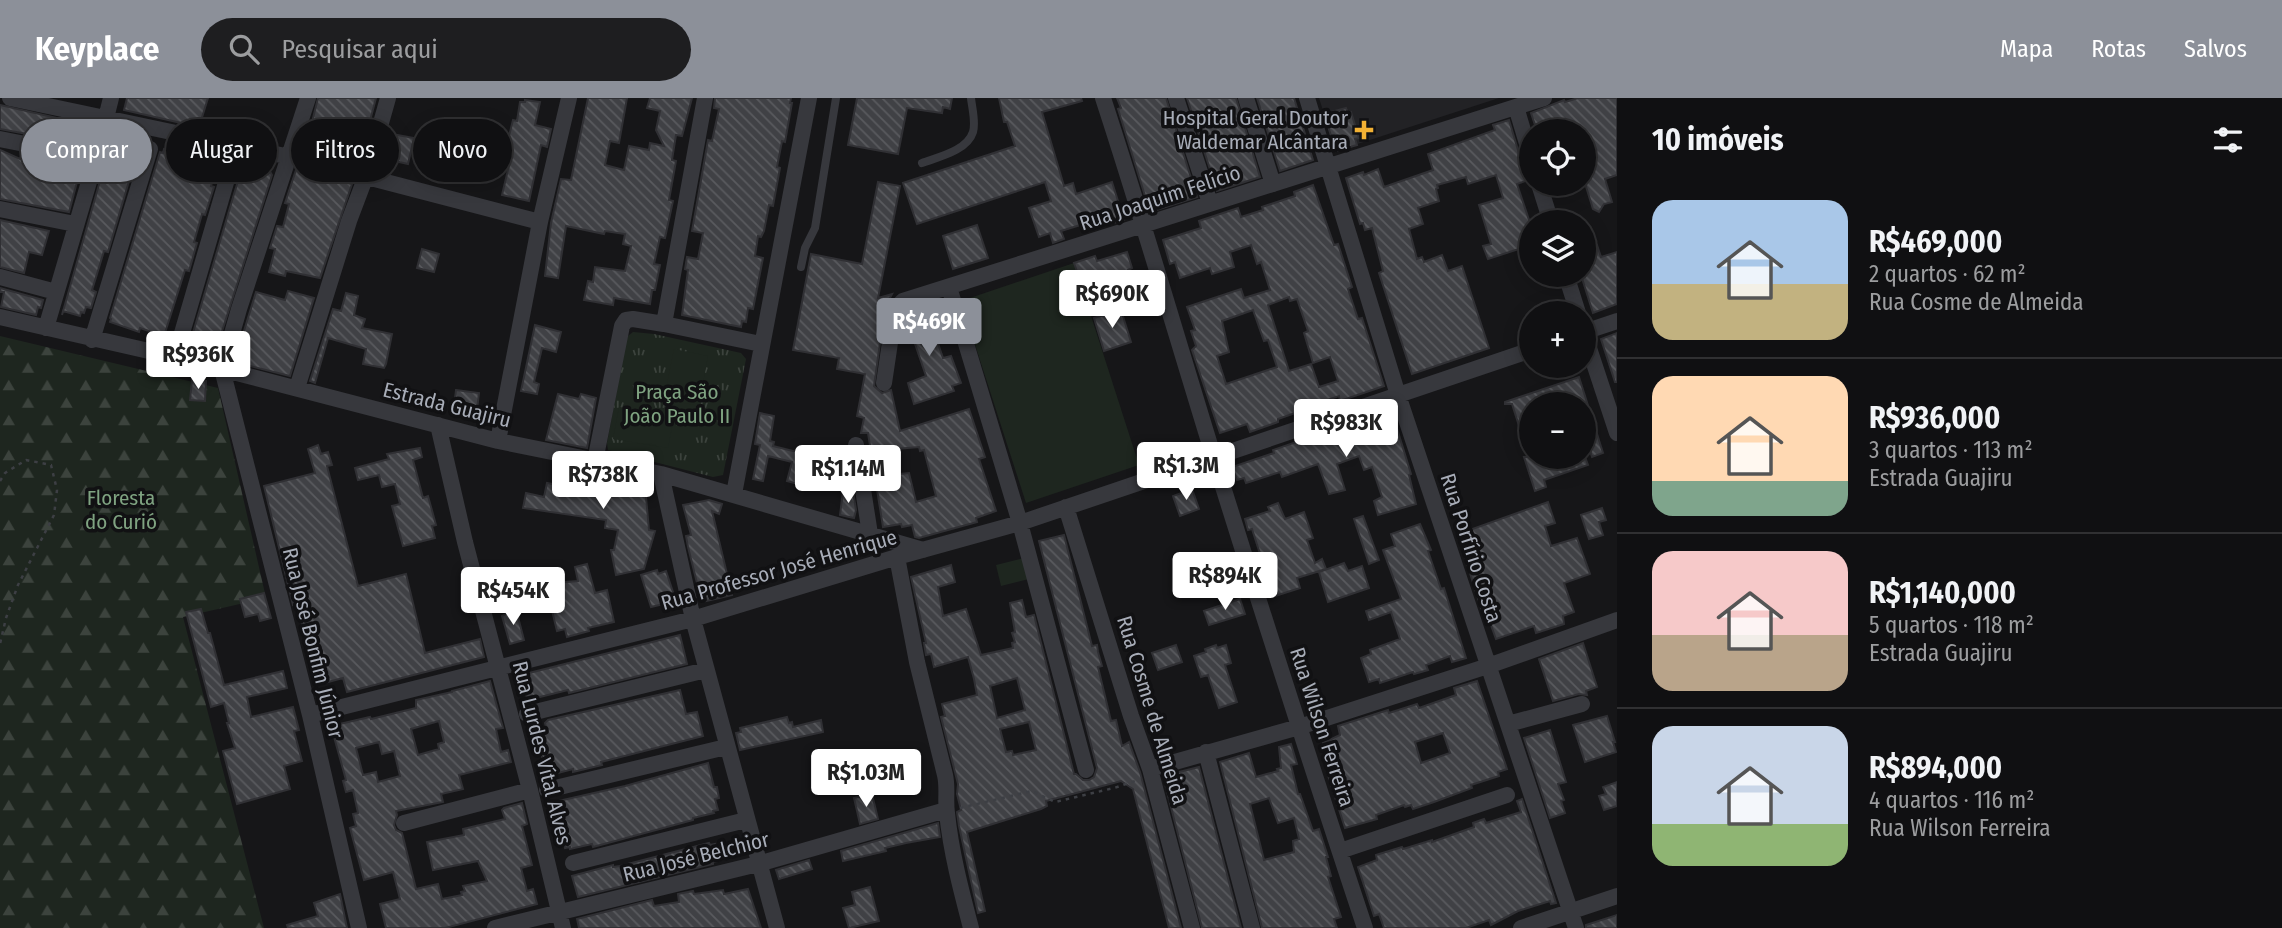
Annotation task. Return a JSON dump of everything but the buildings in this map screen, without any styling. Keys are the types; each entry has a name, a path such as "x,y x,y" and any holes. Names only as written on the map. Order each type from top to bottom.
{"street":[{"path":"10,98 104,119 111,98"},
{"path":"222,369 308,98"},
{"path":"382,119 388,98"},
{"path":"498,441 540,222 569,98"},
{"path":"664,324 705,98"},
{"path":"734,494 809,98"},
{"name":"Rua Wilson Ferreira","path":"1102,98 1145,226 1214,456 1365,928"},
{"path":"1176,98 1210,203"},
{"path":"1246,98 1273,184"},
{"name":"Rua Porfírio Costa","path":"1307,98 1398,395 1576,928"},
{"name":"Rua Joaquim Felício","path":"884,383 895,309 903,301 1544,98"},
{"path":"1516,107 1520,119"},
{"path":"152,127 290,157"},
{"path":"0,139 21,143"},
{"path":"46,328 88,182"},
{"path":"92,340 140,182"},
{"path":"175,357 226,182"},
{"path":"297,388 345,232 364,182"},
{"path":"389,182 540,222"},
{"path":"0,209 75,224"},
{"path":"0,277 56,292"},
{"path":"949,286 1020,523 1086,770"},
{"name":"Estrada Guajiru","path":"0,317 175,357 498,441 661,474 923,550"},
{"path":"595,461 622,326 629,319 761,344"},
{"path":"1596,328 1617,321"},
{"name":"Rua Professor José Henrique","path":"310,715 693,619 1020,523 1519,353"},
{"name":"Rua José Bonfim Júnior","path":"222,369 310,715 359,928"},
{"path":"1596,369 1617,433"},
{"name":"Rua Lurdes Vítal Alves","path":"438,425 563,928"},
{"path":"856,445 870,534"},
{"path":"661,474 706,670 777,928"},
{"name":"Rua Cosme de Almeida","path":"1066,507 1151,772 1192,928"},
{"path":"897,557 917,662 945,775 946,810 955,866 971,928"},
{"path":"1151,772 1206,752 1299,727 1488,666 1617,620"},
{"path":"527,714 706,670"},
{"path":"1508,724 1583,704"},
{"path":"547,790 726,747"},
{"path":"1206,752 1252,928"},
{"path":"404,823 530,790"},
{"path":"1340,851 1507,795"},
{"name":"Rua José Belchior","path":"495,928 758,864 946,810"},
{"path":"573,863 746,820"},
{"path":"1521,928 1617,896"}],"lane":[{"path":"801,267 805,248 815,228 836,98 830,98"},
{"path":"922,163 955,151 971,136 974,129 971,98"}],"path":[{"path":"0,481 5,473 26,460 51,466 57,490 54,515 19,585 6,618 0,645"},
{"path":"946,810 1032,791 1055,802 1114,788 1151,772"}],"shaded area":[{"name":"Hospital Geral Doutor Waldemar Alcântara","path":"1319,98 1499,98 1336,151"}],"green space":[{"path":"1074,263 1139,465 1026,503 961,301"},
{"name":"Praça São João Paulo II","path":"633,332 741,353 746,359 723,475 713,477 608,450 607,443 626,342"},
{"name":"Floresta do Curió","path":"0,336 218,388 266,598 183,617 264,928 0,928"},
{"path":"674,349 708,356 699,406 664,399"},
{"path":"619,407 674,417 668,448 613,439"},
{"path":"1024,558 1029,579 1001,586 996,565"}],"place":[{"name":"Hospital Geral Doutor Waldemar Alcântara","path":"1364,130"}]}
